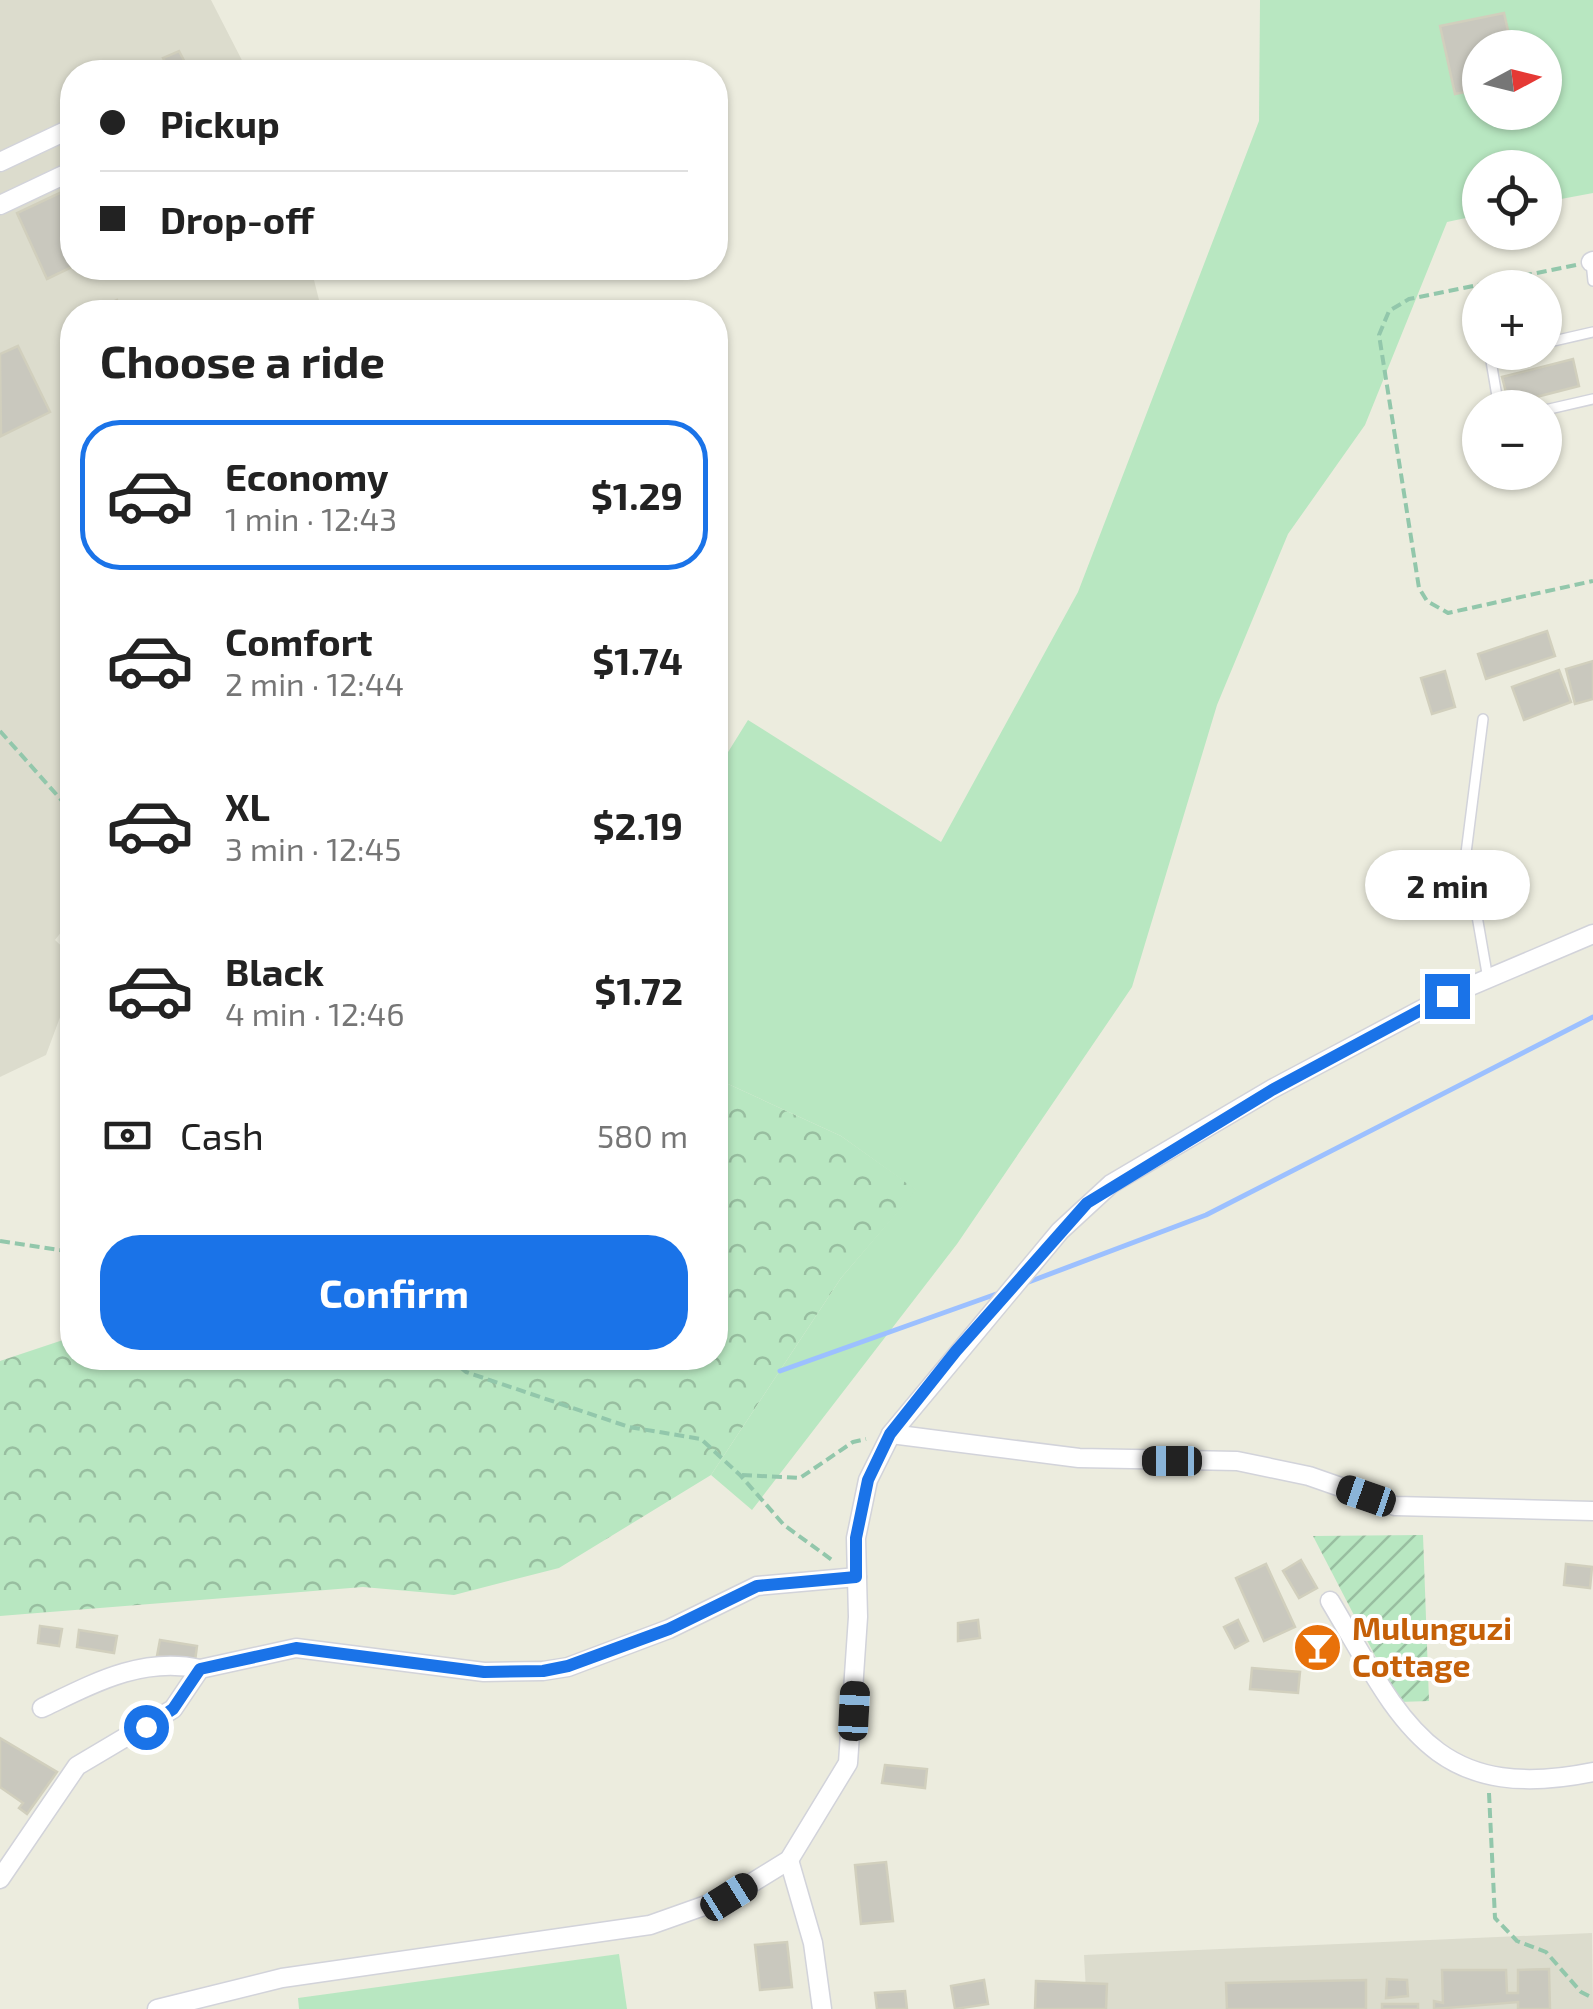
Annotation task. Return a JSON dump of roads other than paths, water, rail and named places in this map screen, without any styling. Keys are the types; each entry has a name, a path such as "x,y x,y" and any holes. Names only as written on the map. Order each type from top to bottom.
{"street":[{"path":"0,162 60,134"},
{"path":"0,205 60,177"},
{"path":"157,2009 282,1978 650,1925 729,1897 788,1860 848,1763 857,1635 856,1538 868,1480 890,1434 1060,1231 1111,1184 1272,1090 1488,979 1593,934"},
{"path":"890,1434 1079,1458 1238,1461 1309,1476 1395,1506 1593,1511"},
{"path":"42,1708 131,1670 161,1665 200,1669 296,1648 484,1672 543,1671 568,1666 669,1629 757,1586 856,1577"},
{"path":"1330,1601 1413,1733 1439,1754 1480,1776 1524,1781 1593,1772"},
{"path":"0,1879 77,1766 173,1709 200,1669"},
{"path":"788,1860 813,1943 822,2009"}],"lane":[{"path":"1592,261 1593,281"},
{"path":"1562,339 1593,332"},
{"path":"1562,406 1593,399"},
{"path":"1483,719 1466,853 1488,979"}],"waterway":[{"path":"1026,1283 1206,1215 1593,1017"},
{"path":"780,1371 1002,1292"}],"place":[{"name":"Mulunguzi Cottage","path":"1317,1647"}]}
